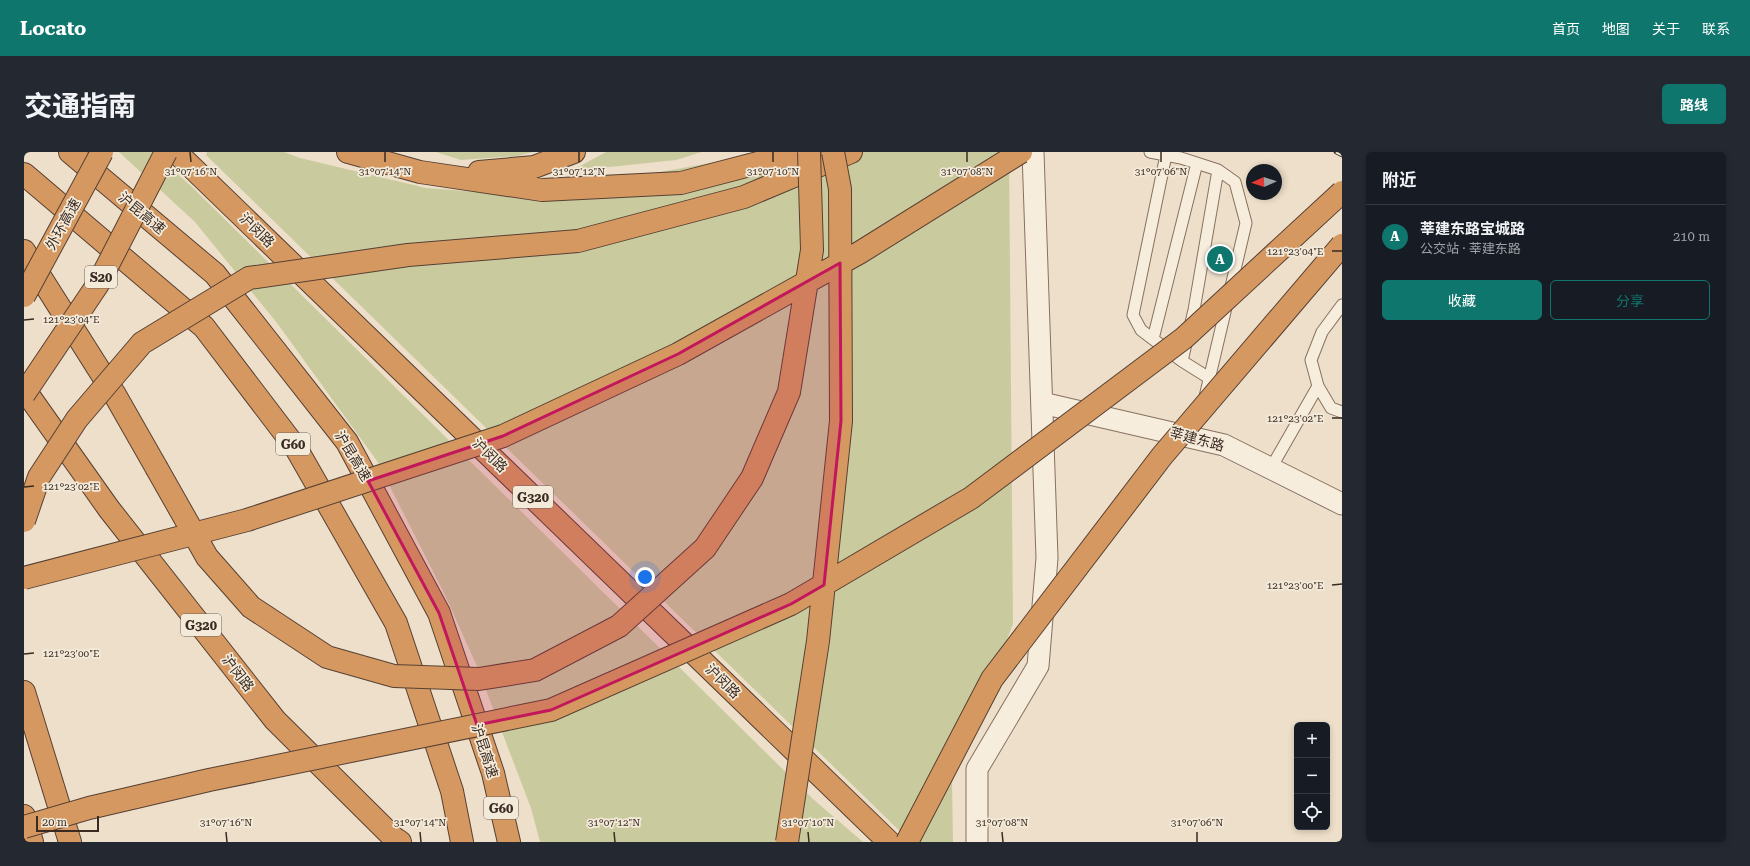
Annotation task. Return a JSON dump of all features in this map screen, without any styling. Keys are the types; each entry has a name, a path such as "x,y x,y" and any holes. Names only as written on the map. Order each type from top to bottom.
{"highway":[{"name":"沪昆高速","path":"70,152 215,274 347,442 439,613 493,773 509,842"},
{"name":"外环高速","path":"24,296 102,152"},
{"name":"S20","path":"24,394 98,284 166,152"},
{"name":"沪闵路","path":"176,152 890,842"},
{"path":"348,152 420,172 542,190 680,183 800,152"},
{"path":"362,152 468,173 534,167 571,153"},
{"path":"24,251 116,395 207,557 251,607 327,657 394,676 479,679 534,670 619,626 705,548 752,478 789,392 812,250 809,152"},
{"path":"787,842 818,642 841,421 840,189 833,152"},
{"path":"24,521 39,477 77,419 142,343 249,278 408,255 578,241 744,197 851,152"},
{"path":"24,578 247,520 503,436 678,354 858,253 1021,152"},
{"name":"G60","path":"24,174 204,327 296,448 396,623 452,791 462,842"},
{"path":"24,827 89,808 209,780 551,710 791,604 971,498 1184,338 1342,192"},
{"path":"907,842 992,679 1162,456 1342,245"},
{"name":"沪闵路","path":"24,389 109,509 275,720 394,838 400,842"},
{"path":"24,692 70,842"},
{"path":"24,816 32,842"}],"street":[{"path":"977,842 977,769 1038,666 1047,558 1033,152"},
{"name":"莘建东路","path":"1042,402 1224,445 1342,504"}],"lane":[{"path":"1150,152 1197,163 1218,170 1235,182 1246,223 1195,438"},
{"path":"1166,155 1133,315 1141,330 1182,361 1209,378"},
{"path":"1153,339 1197,163"},
{"path":"1182,361 1194,310 1218,170"},
{"path":"1342,305 1322,332 1311,360 1318,386 1331,408 1342,412"},
{"path":"1271,468 1318,386"}],"highlighted area":[{"path":"840,263 841,421 824,585 791,604 551,710 477,725 439,613 368,481 503,436 678,354"}],"green space":[{"path":"119,152 152,152 191,186 813,799 863,842 540,842 531,808 476,664 444,593 377,461 277,323 195,222"},
{"path":"207,152 284,152 300,158 426,188 530,196 770,152 1009,152 1013,624 952,783 953,842 911,842 206,155"},
{"path":"436,152 533,152 518,156 461,160"},
{"path":"606,152 702,152 676,160 571,171"}],"railway":[{"path":"1336,152 1342,155"}],"place":[{"name":"莘建东路宝城路","path":"1220,259"}]}
